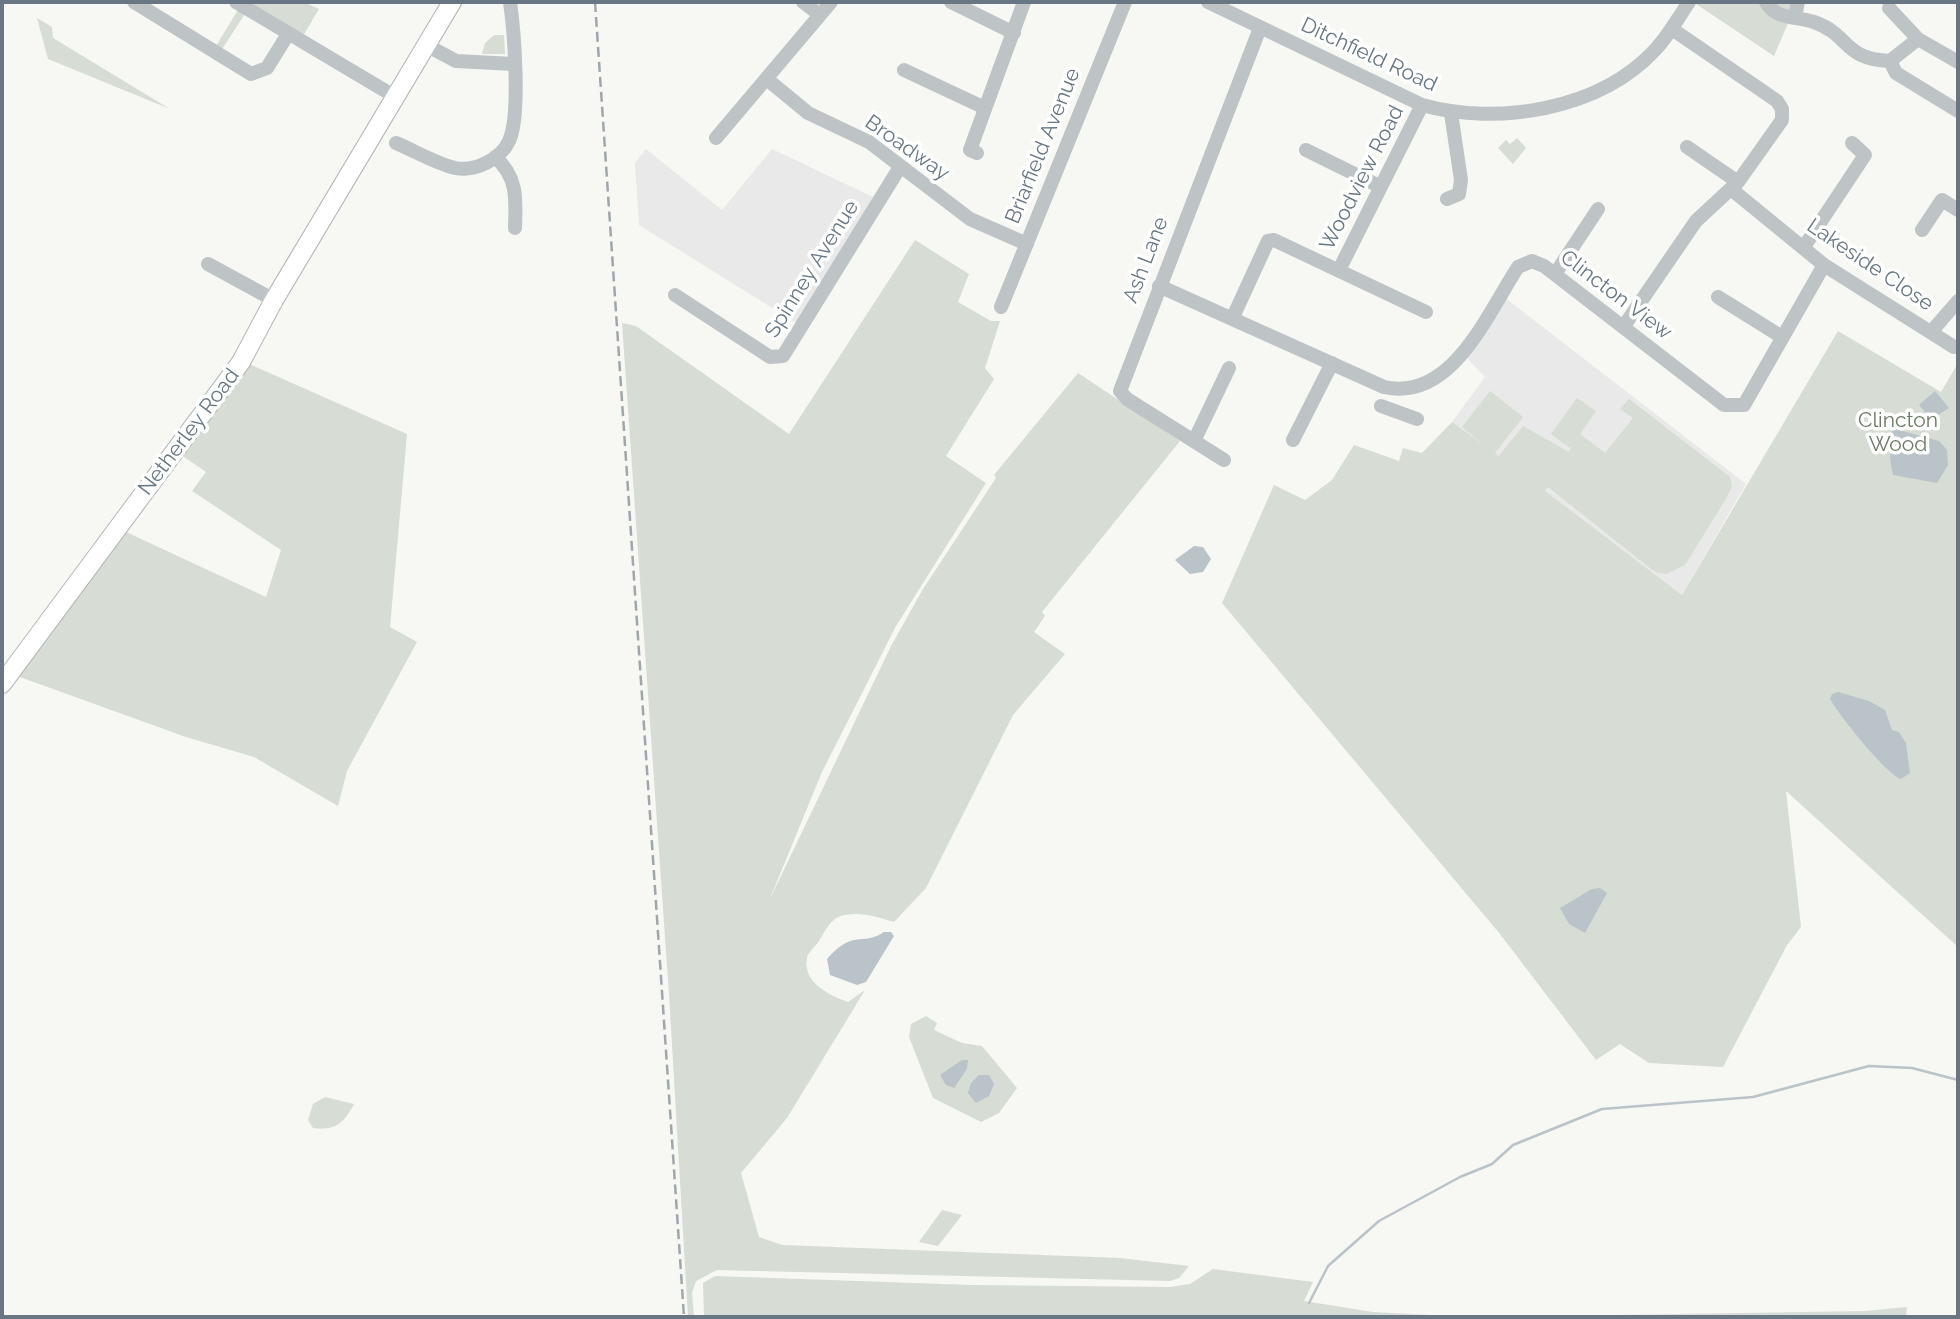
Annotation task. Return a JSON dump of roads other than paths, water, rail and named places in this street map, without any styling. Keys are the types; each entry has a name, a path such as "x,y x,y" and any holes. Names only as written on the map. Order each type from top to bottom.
{"main road":[{"name":"Netherley Road","path":"2,684 241,362 274,300 452,2"}],"street":[{"path":"134,2 251,74 267,68 288,34"},
{"path":"396,143 456,168 471,168 495,157 509,141 513,128 514,64 510,2"},
{"path":"803,2 820,15"},
{"path":"716,138 768,80 831,2"},
{"path":"951,2 1014,33"},
{"path":"976,153 970,150 1024,2"},
{"name":"Briarfield Avenue","path":"1001,306 1125,2"},
{"name":"Ditchfield Road","path":"1208,2 1422,105 1451,113 1498,113 1543,108 1598,92 1654,51 1689,2"},
{"path":"1766,2 1780,16 1795,17 1840,36 1858,56 1890,61 1918,39"},
{"path":"1795,17 1798,2"},
{"path":"245,4 288,34 394,96"},
{"path":"1889,8 1918,39 1958,62"},
{"name":"Ash Lane","path":"1224,460 1126,399 1120,391 1260,28"},
{"path":"1623,326 1696,221 1735,186 1782,120 1782,108 1777,101 1672,29"},
{"path":"426,45 456,61 514,64"},
{"path":"1890,61 1896,73 1958,111"},
{"path":"907,76 985,108"},
{"name":"Broadway","path":"768,80 807,113 869,142 970,219 1027,244"},
{"name":"Woodview Road","path":"1339,270 1422,105"},
{"path":"1447,199 1459,194 1461,180 1451,113"},
{"path":"1804,247 1865,155 1852,143"},
{"name":"Lakeside Close","path":"1687,147 1824,265 1954,347"},
{"path":"1306,150 1379,186"},
{"path":"495,157 506,167 513,180 515,228"},
{"name":"Spinney Avenue","path":"675,295 770,357 783,356 900,167"},
{"path":"1922,230 1942,200 1958,210"},
{"path":"1555,274 1598,209"},
{"path":"1233,317 1268,241 1274,240 1426,312"},
{"name":"Clincton View","path":"1397,390 1413,389 1437,378 1455,365 1518,267 1532,261 1555,274 1724,405 1744,405 1824,265"},
{"path":"208,264 274,300"},
{"path":"1159,286 1397,390 1387,408 1417,419"},
{"path":"1718,297 1782,337"},
{"path":"1931,332 1958,301"},
{"path":"1293,440 1332,363"},
{"path":"1194,441 1229,368"}],"waterway":[{"path":"1309,1303 1328,1266 1379,1221 1460,1177 1492,1164 1513,1145 1602,1109 1753,1097 1869,1066 1912,1068 1958,1080"}],"railway":[{"path":"595,2 684,1317"}],"park label":[{"name":"Clincton Wood","path":"1898,433"}]}
